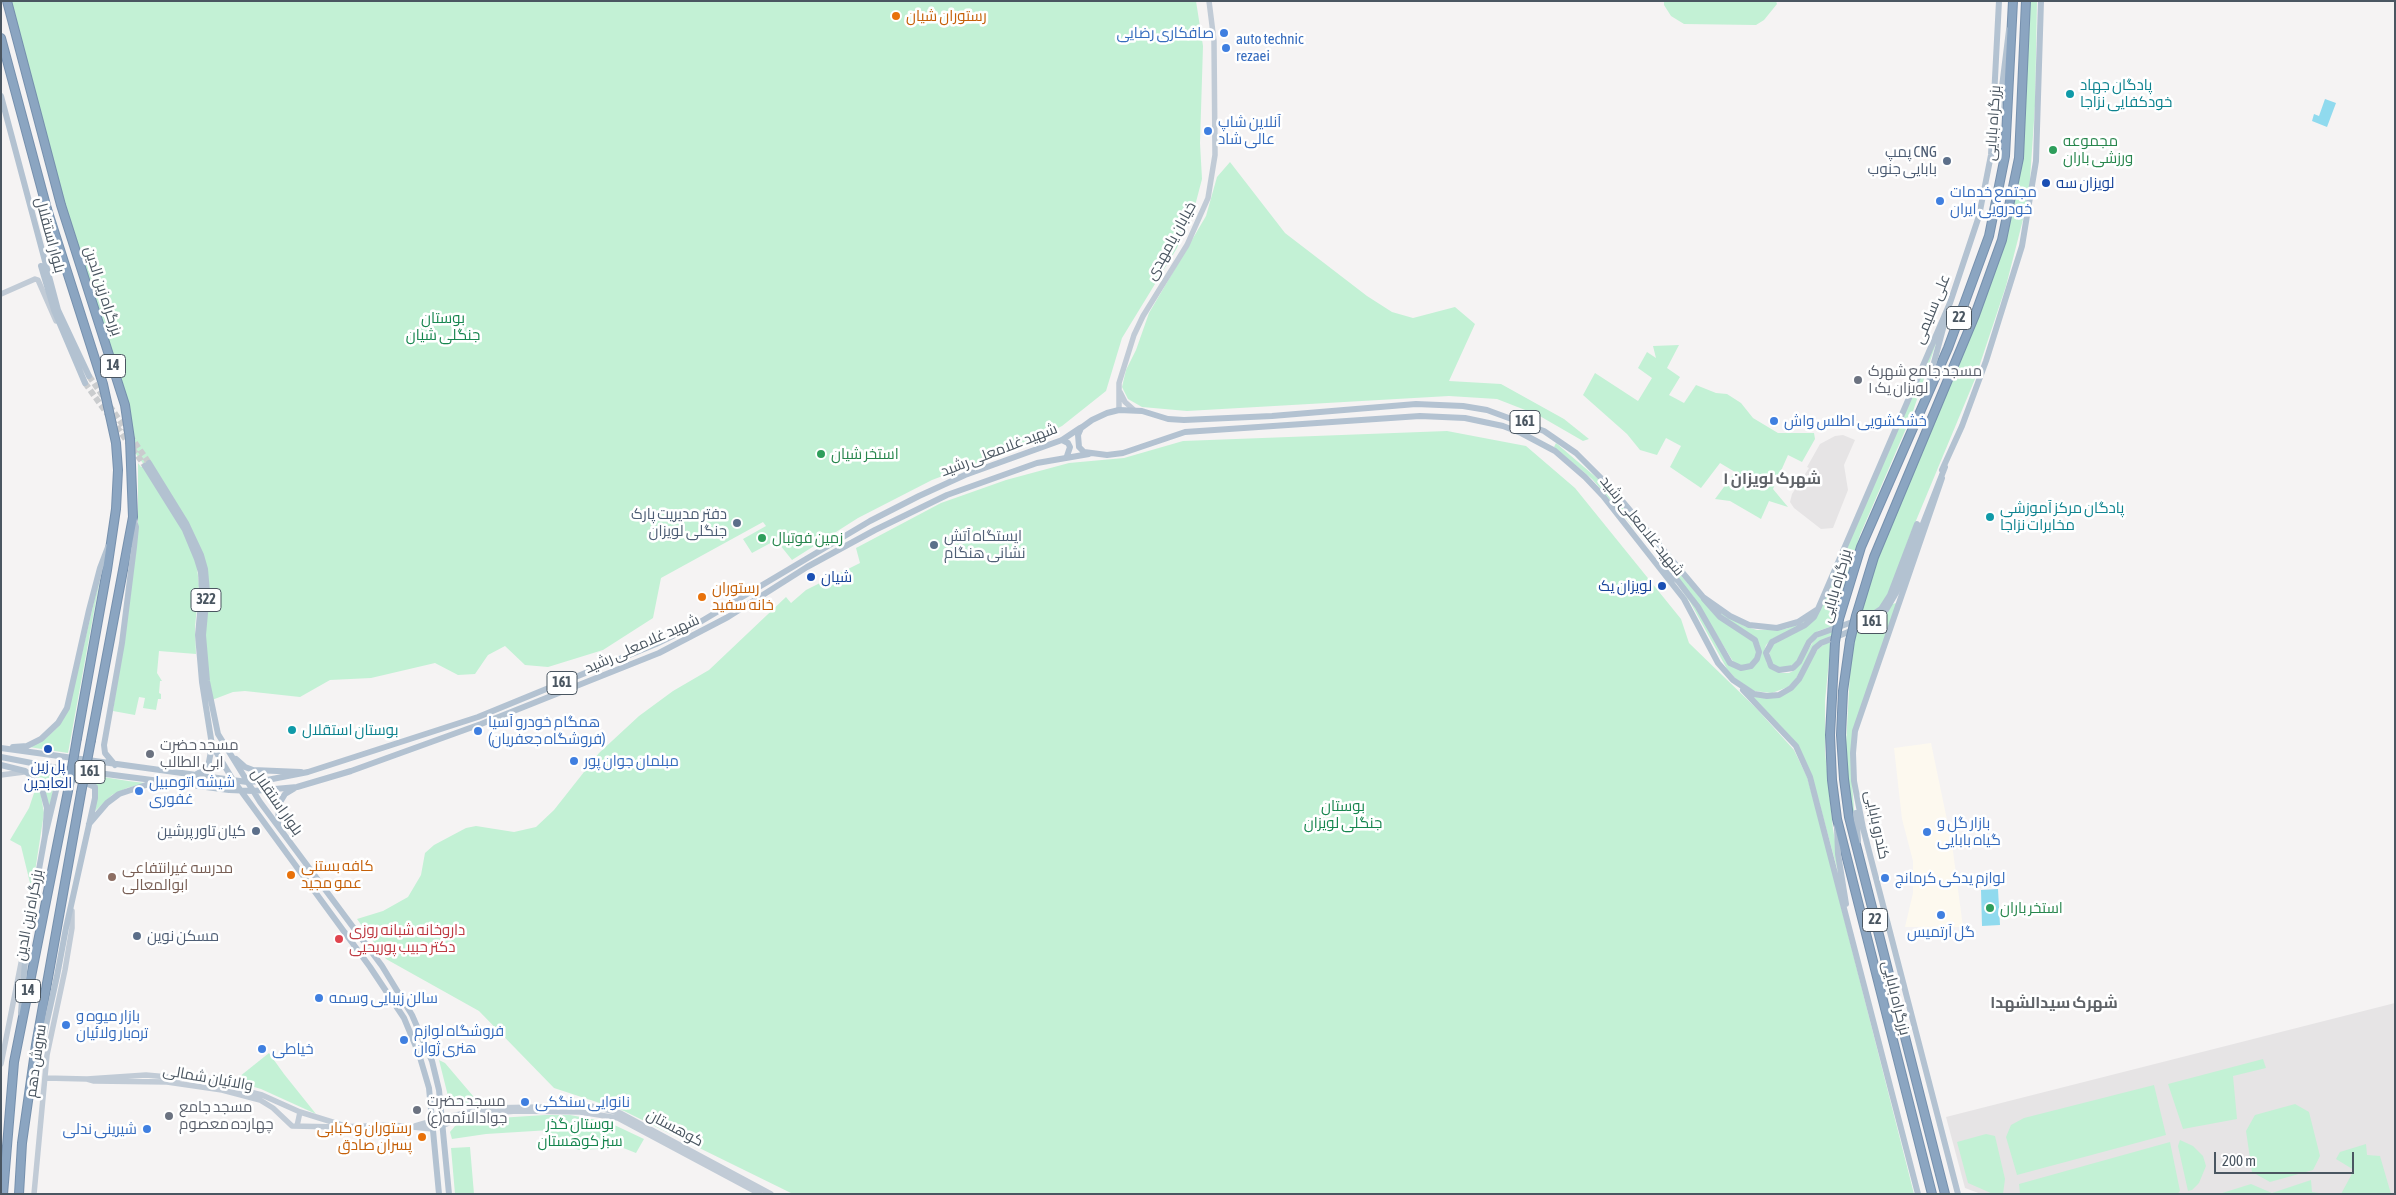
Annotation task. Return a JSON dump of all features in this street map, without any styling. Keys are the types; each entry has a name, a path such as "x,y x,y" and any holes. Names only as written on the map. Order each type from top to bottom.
{"highway":[{"name":"بزرگراه زین الدین","path":"7,1 59,196 124,405 133,468 133,517 81,793 34,1062 22,1143 18,1194"},
{"name":"بزرگراه بابایی","path":"1932,1194 1837,819 1832,780 1830,735 1835,642 1839,619 1861,547 1948,348 1977,272 1997,204 2009,116 2013,1"},
{"name":"بزرگراه بابایی","path":"1945,1194 1849,817 1841,735 1843,691 1850,641 1874,557 1976,314 2002,240 2019,158 2026,1"},
{"name":"بزرگراه زین الدین","path":"1,38 47,209 103,384 111,418 118,470 116,509 108,570 76,738 68,791 14,1062 3,1194"}],"main road":[{"name":"خیابان یامهدی","path":"1119,410 1119,382 1134,335 1143,316 1187,245 1208,198 1215,155 1214,41 1209,1"},
{"name":"علی سلیمی","path":"1945,467 1932,486 1890,596 1883,606 1868,616 1816,635 1809,642 1793,668 1784,671 1773,668 1767,658 1769,645 1775,639 1805,625 1814,617 1818,609 1950,303 1980,216 1991,155 1999,1"},
{"path":"1945,467 1986,361 2022,246 2036,161 2041,1"},
{"path":"1991,155 1998,123 2006,46 2012,16"},
{"name":"بلوار استقلال","path":"1,96 56,302 87,380 62,330 43,274 1,113"},
{"path":"1,294 35,279 38,280 62,330"},
{"path":"1924,400 1950,303"},
{"path":"1119,382 1125,402 1134,410"},
{"name":"شهید غلامعلی رشید","path":"1,748 98,763 173,773 197,774 247,782 285,778 308,772 478,717 656,644 702,621 870,520 965,476 1062,440 1099,416 1119,410 1134,410 1168,418 1202,420 1416,404 1442,404 1463,406 1506,416 1544,431 1561,442 1592,468 1703,597 1736,619 1763,628 1777,628 1793,624 1818,609"},
{"name":"شهید غلامعلی رشید","path":"1,757 89,772 241,791 297,787 351,771 481,724 660,653 728,617 807,568 924,506 969,486 1067,456 1123,453 1185,432 1420,416 1442,416 1484,421 1521,433 1560,455 1602,496 1651,556 1684,599 1718,663 1733,680 1754,694 1779,695 1791,688 1799,679 1815,648 1821,643 1868,624 1884,613 1893,600 1945,467"},
{"path":"1081,428 1077,441 1079,447 1084,452 1092,454"},
{"path":"1062,440 1068,443 1070,447 1067,456"},
{"name":"بلوار استقلال","path":"439,1194 429,1088 419,1054 404,1018 370,966 233,780 212,745 202,682 198,635 202,592 201,572 185,530 147,465 186,522 201,555 206,579 203,635 206,680 218,734 253,791 382,966 412,1015 432,1061 439,1090 444,1125 449,1194"},
{"name":"کندرو بابایی","path":"1945,467 1940,490 1855,731 1853,753 1854,781 1862,828 1958,1194"},
{"path":"115,765 105,753 104,745 120,651 134,547 136,527 133,517"},
{"path":"1,748 27,746 41,739 58,723 67,708 94,590 100,568 111,541"},
{"path":"1651,556 1690,596 1730,663 1741,668 1751,666 1757,659 1758,652 1755,640 1720,617 1703,597"},
{"path":"1733,680 1784,732 1803,760 1815,795 1919,1194"},
{"path":"197,774 208,767 212,745"},
{"path":"226,747 241,764 253,770 308,772"},
{"path":"89,772 105,753"},
{"path":"1,765 25,771 38,782 44,794 47,808 45,836 1,1064"},
{"path":"1,775 25,771"},
{"path":"34,1062 43,1039 89,824 95,787 78,780 62,780 56,786 50,822 45,836"},
{"path":"89,824 107,803 119,794 158,781"},
{"path":"1854,781 1858,857"},
{"path":"278,827 279,804 285,794 297,787"},
{"path":"1837,819 1838,854 1850,932"},
{"name":"سروش دهم","path":"34,1194 49,1044 72,928 72,902"},
{"path":"21,1021 27,936"},
{"name":"والائیان شمالی","path":"45,1078 146,1075 224,1087 262,1095 300,1112 346,1126"},
{"name":"والائیان شمالی","path":"224,1087 260,1100 273,1108 285,1122 296,1126 414,1126 432,1129"},
{"name":"کوهستان","path":"443,1118 488,1110 591,1106 620,1113 771,1194"},
{"path":"285,1122 287,1112 292,1109"},
{"name":"کوهستان","path":"444,1125 488,1110 580,1112 618,1118 760,1194"},
{"path":"296,1126 300,1112"},
{"path":"432,1121 443,1118"},
{"name":"والائیان شمالی","path":"414,1126 432,1121"},
{"path":"432,1129 444,1125"}],"shaded area":[{"path":"1843,435 1855,440 1844,465 1848,490 1833,528 1821,529 1794,508 1790,502 1792,494 1809,468 1807,467 1820,444 1835,436"},
{"name":"بازار گل و گیاه بابایی","path":"1931,743 1952,844 1963,927 1905,927 1913,893 1913,861 1902,819 1894,748"},
{"path":"2395,1003 2395,1194 1981,1194 1965,1188 1946,1117"}],"green space":[{"name":"بوستان جنگلی شیان","path":"6,1 1196,1 1203,46 1200,143 1202,179 1196,202 1177,248 1122,338 1106,391 1062,426 1024,445 932,480 858,518 792,560 776,540 752,553 743,539 766,526 763,522 661,578 653,618 603,650 548,667 525,665 505,646 488,655 475,674 458,675 435,663 371,678 330,680 300,697 245,691 233,692 204,703 202,592 197,567 199,585 195,627 196,654 159,651 157,673 162,681 160,681 159,693 161,694 161,699 158,699 156,710 143,708 145,698 139,697 135,715 113,711 138,533 138,463 141,467 145,466 130,446 125,413"},
{"path":"1664,1 1776,1 1777,4 1764,20 1756,25 1684,24 1671,16 1664,5"},
{"path":"2030,1 2037,1 2035,106 2029,196 2006,286 1975,379 1910,535 1889,593 1884,603 1876,610 1858,618 1877,558 1969,340 2005,243 2018,188 2024,140"},
{"path":"1230,162 1285,233 1367,296 1392,312 1413,318 1455,307 1475,324 1449,381 1501,384 1564,419 1589,439 1583,441 1538,415 1497,399 1449,396 1187,411 1142,407 1128,399 1122,387 1126,370 1136,350 1149,313 1206,216 1217,177"},
{"path":"1942,326 1911,417 1860,535 1838,603 1833,626 1818,631 1796,662 1787,669 1774,666 1769,658 1771,646 1810,623"},
{"path":"1679,345 1667,368 1680,377 1669,395 1684,403 1696,385 1716,393 1727,394 1741,403 1753,418 1778,433 1814,433 1815,439 1802,462 1788,455 1773,489 1788,507 1769,501 1761,519 1730,501 1715,499 1735,472 1720,463 1701,488 1670,467 1681,446 1666,438 1657,455 1640,450 1627,434 1583,395 1595,373 1638,401 1652,378 1638,368 1647,352 1656,358 1653,346"},
{"name":"بوستان جنگلی لویزان","path":"1447,431 1526,446 1575,488 1681,619 1689,643 1756,708 1794,750 1807,777 1817,812 1914,1194 793,1194 624,1111 554,1088 479,1011 386,959 357,919 383,911 408,897 421,875 425,853 434,845 466,828 476,826 514,832 536,827 554,810 599,753 639,716 673,691 709,670 786,597 791,603 806,590 860,563 856,548 941,503 1006,480 1069,463 1124,458 1183,441"},
{"path":"1556,443 1598,479 1715,615 1753,641 1757,651 1754,661 1745,666 1734,663 1693,596 1592,479 1554,447"},
{"path":"102,568 68,753 29,747 45,739 58,727 78,670"},
{"path":"1677,584 1702,616 1727,662 1751,668 1760,645 1712,607 1744,626 1757,630 1786,629 1807,620 1793,630 1772,639 1766,645 1764,652 1767,664 1779,673 1789,673 1795,670 1815,639 1833,629 1832,635 1817,643 1795,680 1788,687 1772,693 1754,691 1736,679 1727,669 1690,602"},
{"path":"1897,603 1855,724 1851,769 1855,823 1848,780 1846,746 1850,671 1856,631 1875,622 1892,604"},
{"path":"1831,640 1825,701 1825,752 1833,829 1844,894 1818,798 1792,738 1751,695 1786,693 1819,648"},
{"path":"28,770 65,774 54,784 49,814 45,789 37,777"},
{"path":"91,775 145,783 112,795 92,814 95,784 90,780"},
{"path":"37,784 40,790 44,813 32,891 21,846 10,840 29,808"},
{"path":"269,1053 316,1114 261,1089 234,1081"},
{"path":"2263,1059 2266,1068 2233,1076 2237,1119 2183,1129 2168,1084"},
{"path":"439,1060 445,1063 479,1103 451,1108"},
{"path":"2154,1085 2166,1135 2017,1175 2006,1137 2011,1125 2024,1118"},
{"path":"2295,1104 2309,1112 2320,1156 2313,1170 2270,1182 2252,1172 2246,1131 2255,1115"},
{"name":"بوستان گذر سبز کوهستان","path":"570,1115 608,1122 644,1139 636,1153 603,1140 599,1149 579,1150 551,1140 550,1130 486,1134 452,1139 450,1132 455,1126 467,1120"},
{"path":"1986,1134 1995,1136 2005,1179 2003,1194 1993,1194 1968,1183 1957,1142"},
{"path":"2180,1140 2193,1146 2203,1156 2206,1166 2199,1183 2192,1190 2188,1191 2178,1146"},
{"path":"2170,1142 2180,1191 2177,1194 2020,1194 2019,1184"},
{"path":"2366,1144 2367,1155 2380,1156 2391,1194 2341,1194 2354,1170 2336,1159 2340,1152"},
{"path":"470,1147 474,1194 455,1194 451,1148"},
{"path":"2311,1180 2312,1192 2326,1194 2219,1194 2251,1184 2272,1193"}],"water":[{"path":"2325,99 2336,103 2327,127 2312,121 2314,114 2319,116"},
{"name":"استخر باران","path":"1998,889 2000,925 1982,926 1981,890"}],"tunnel":[{"path":"89,376 149,463"},
{"path":"85,383 145,466"}],"place":[{"name":"رستوران شیان","path":"896,16"},
{"name":"صافکاری رضایی","path":"1224,33"},
{"name":"auto technic rezaei","path":"1226,48"},
{"name":"پادگان جهاد خودکفایی نزاجا","path":"2070,94"},
{"name":"آنلاین شاپ عالی شاد","path":"1208,131"},
{"name":"مجموعه ورزشی باران","path":"2053,150"},
{"name":"پمپ CNG بابایی جنوب","path":"1947,161"},
{"name":"لویزان سه","path":"2046,183"},
{"name":"مجتمع خدمات خودرویی ایران","path":"1940,201"},
{"name":"مسجد جامع شهرک لویزان یک ۱","path":"1858,380"},
{"name":"خشکشویی اطلس واش","path":"1774,421"},
{"name":"استخر شیان","path":"821,454"},
{"name":"پادگان مرکز آموزشی مخابرات نزاجا","path":"1990,517"},
{"name":"دفتر مدیریت پارک جنگلی لویزان","path":"737,523"},
{"name":"زمین فوتبال","path":"762,538"},
{"name":"ایستگاه آتش نشانی هنگام","path":"934,545"},
{"name":"شیان","path":"811,577"},
{"name":"لویزان یک","path":"1662,586"},
{"name":"رستوران خانه سفید","path":"702,597"},
{"name":"بوستان استقلال","path":"292,730"},
{"name":"همگام خودرو آسیا (فروشگاه جعفریان)","path":"478,731"},
{"name":"پل زین العابدین","path":"48,749"},
{"name":"مسجد حضرت ابی الطالب","path":"150,754"},
{"name":"مبلمان جوان پور","path":"574,761"},
{"name":"شیشه اتومبیل غفوری","path":"139,791"},
{"name":"کیان تاور پرشین","path":"256,831"},
{"name":"بازار گل و گیاه بابایی","path":"1927,832"},
{"name":"کافه بستنی عمو مجید","path":"291,875"},
{"name":"مدرسه غیرانتفاعی ابوالمعالی","path":"112,877"},
{"name":"لوازم یدکی کرمانج","path":"1885,878"},
{"name":"استخر باران","path":"1990,908"},
{"name":"گل آرتمیس","path":"1941,915"},
{"name":"مسکن نوین","path":"137,936"},
{"name":"داروخانه شبانه روزی دکتر حبیب پوریحیی","path":"339,939"},
{"name":"سالن زیبایی وسمه","path":"319,998"},
{"name":"بازار میوه و تره‌بار ولائیان","path":"66,1025"},
{"name":"فروشگاه لوازم هنری ژوان","path":"404,1040"},
{"name":"خیاطی","path":"262,1049"},
{"name":"نانوایی سنگکی","path":"525,1102"},
{"name":"مسجد حضرت جوادالائمه(ع)","path":"417,1110"},
{"name":"مسجد جامع چهارده معصوم","path":"169,1116"},
{"name":"شیرینی ندلی","path":"147,1129"},
{"name":"رستوران و کبابی پسران صادق","path":"422,1137"}],"district":[{"name":"شهرک لویزان ۱","path":"1772,479"},
{"name":"شهرک سیدالشهدا","path":"2054,1003"}]}
